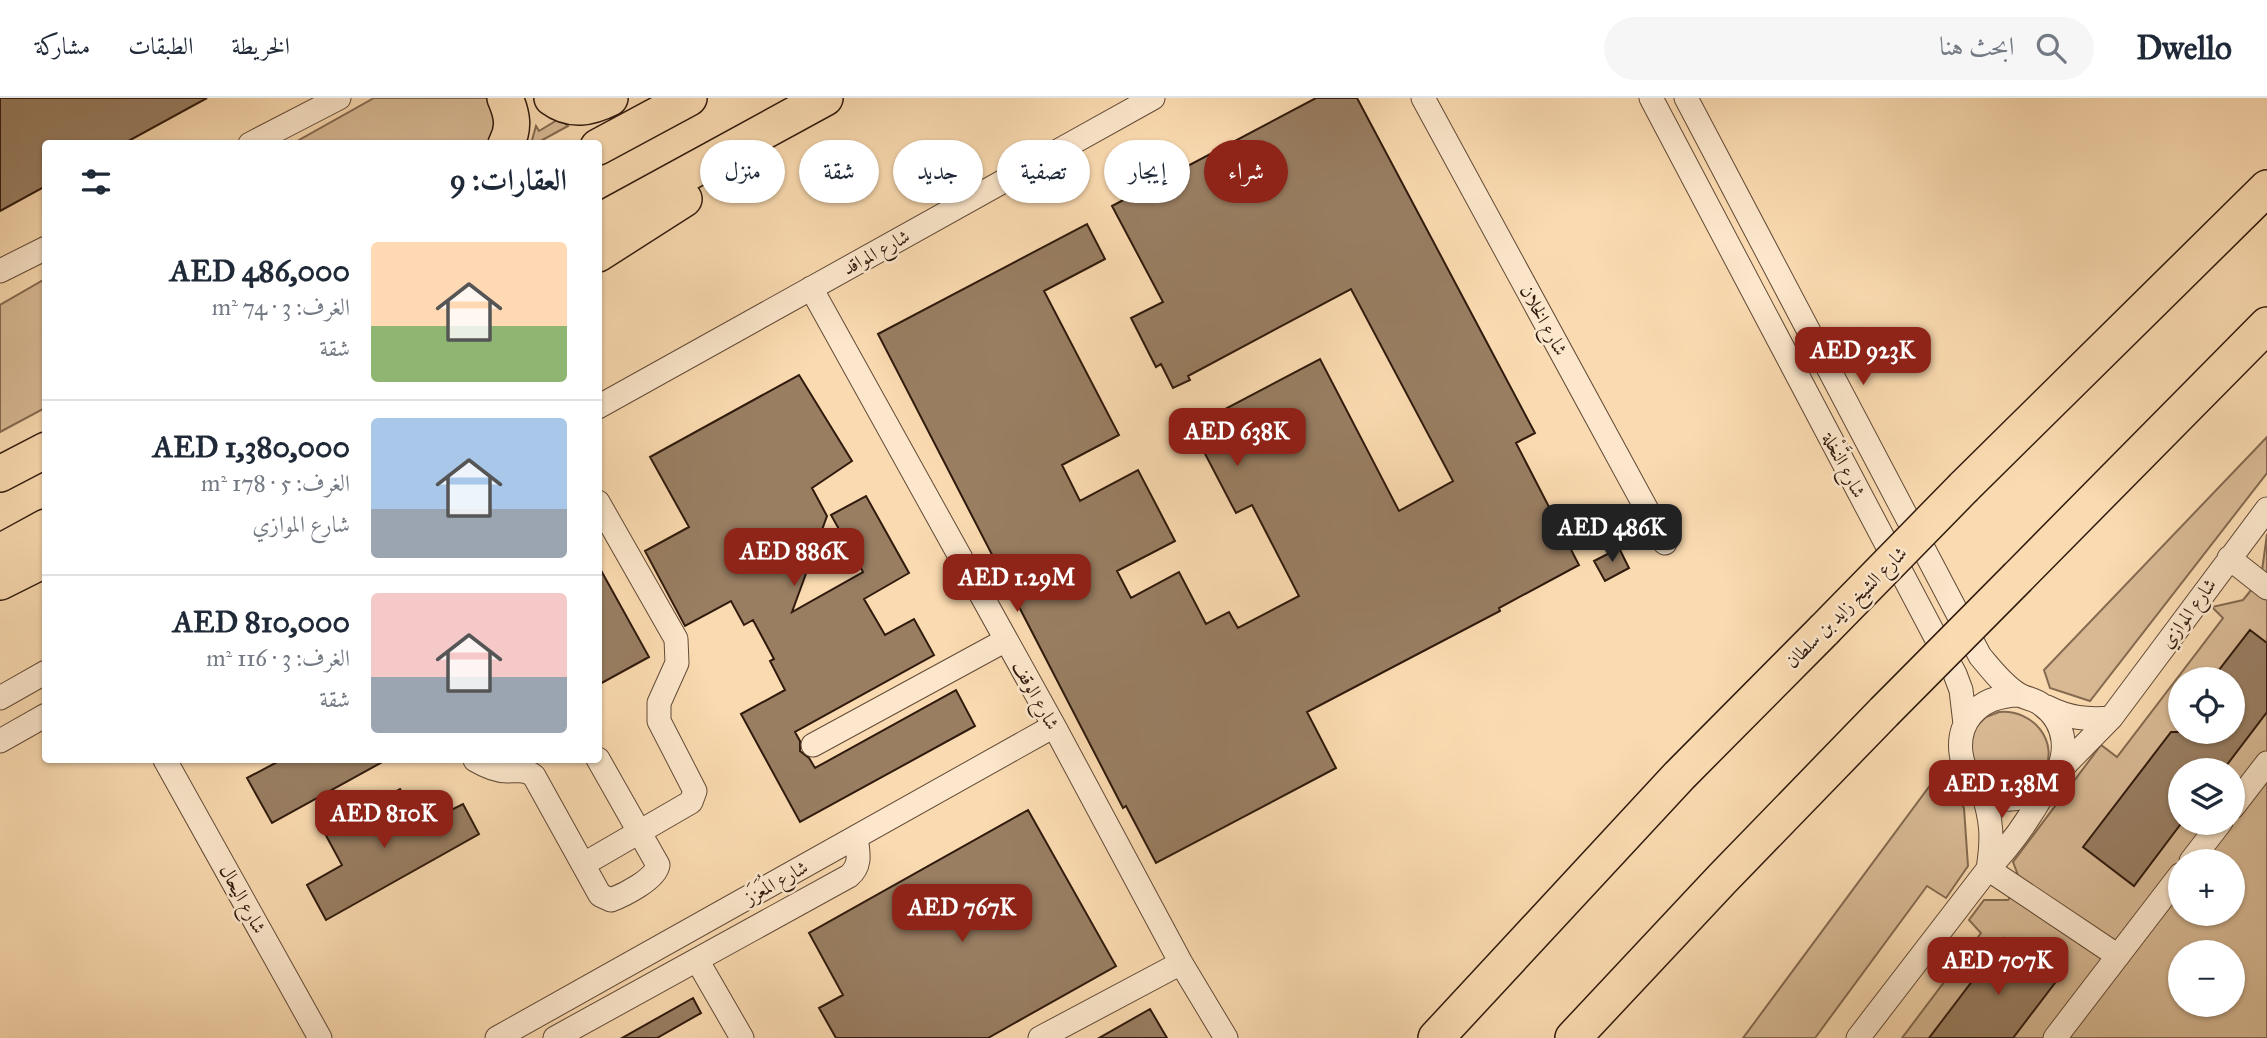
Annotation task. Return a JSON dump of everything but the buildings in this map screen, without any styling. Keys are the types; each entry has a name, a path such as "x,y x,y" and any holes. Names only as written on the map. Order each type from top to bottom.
{"highway":[{"path":"505,98 513,127 508,140"},
{"path":"552,98 562,104 581,107 610,98"},
{"path":"602,146 689,98"},
{"path":"602,220 825,98"},
{"path":"602,251 696,190 791,116"},
{"name":"شارع الشيخ زايد بن سلطان","path":"1436,1038 1679,776 1964,487 2267,188"},
{"path":"1573,1038 1884,712 2267,325"},
{"path":"0,474 42,452"},
{"path":"0,552 42,529"},
{"path":"0,582 42,561"}],"street":[{"path":"257,140 320,104 339,98"},
{"name":"شارع المواقد","path":"602,405 1153,98"},
{"name":"شارع الخلان","path":"1423,98 1665,543"},
{"name":"شارع النَّخْلة","path":"1651,98 1955,674 1962,698 1965,724"},
{"name":"شارع النَّخْلة","path":"1686,98 1980,656 2005,684 2019,695"},
{"path":"0,271 42,250"},
{"name":"شارع الوقف","path":"811,288 1054,726 1181,963 1226,1038"},
{"path":"584,864 691,802 694,796 694,787 659,722 659,703 673,676 678,651 676,639 602,509"},
{"name":"شارع الموازي","path":"1858,1038 1988,869 2012,844 2053,778 2111,718 2267,509"},
{"path":"2229,558 2267,587"},
{"path":"813,745 1006,640"},
{"path":"0,698 42,674"},
{"path":"2111,718 2088,720 2065,716 2033,699 2019,695 2003,695 1988,701 1975,711 1965,724 1961,736 1962,760 1966,772 1982,790 1990,816 1993,842 1988,869 2118,956"},
{"path":"1982,790 1998,797 2016,799 2033,794 2053,778 2064,754 2063,736 2057,719 2045,706"},
{"path":"0,741 42,718"},
{"name":"شارع المُعَزَز","path":"497,1038 1054,726"},
{"path":"2245,791 2267,762"},
{"name":"شارع اليحال","path":"167,763 320,1038"},
{"path":"481,763 495,770 521,769 534,776 600,895 607,900 614,899 653,876 658,869 657,861 600,763"},
{"path":"2200,849 2211,835"},
{"path":"555,1038 854,872 859,859 856,837"},
{"path":"2055,1038 2168,891"},
{"path":"697,960 742,1038"},
{"path":"1040,1038 1181,963"}],"shaded area":[{"path":"374,98 497,98 504,123 491,140 299,140"},
{"path":"559,119 568,126 542,140 532,140 536,126 539,131"},
{"path":"42,281 42,410 0,432 0,305"},
{"path":"2267,437 2267,473 2090,701 2050,688 2044,670"},
{"path":"2267,534 2267,1038 1902,1038 1981,933 1969,920 1984,900 2008,900 2021,883 2013,862 2101,745 2117,757 2168,690 2168,744 2245,744 2245,667 2186,667 2223,618 2212,607 2243,600 2261,578"},
{"path":"1999,712 2023,716 2033,722 2046,740 2048,762 2043,774 2022,792 1975,780 1970,732 1986,717"},
{"path":"1943,768 1964,808 1968,866 1946,898 1927,886 1815,1038 1743,1038"}]}
